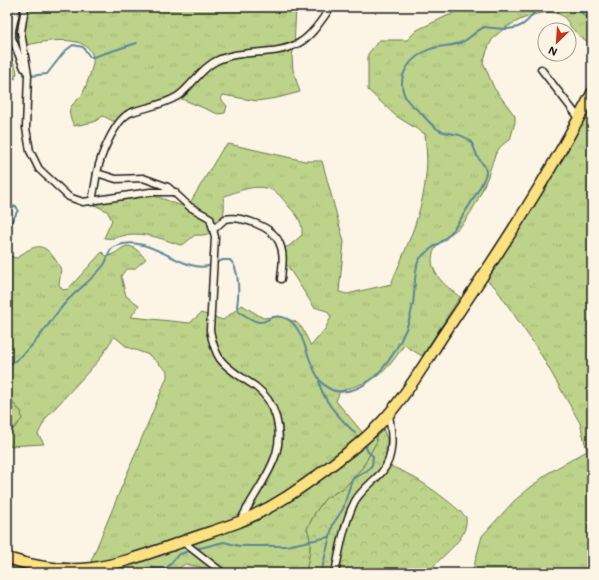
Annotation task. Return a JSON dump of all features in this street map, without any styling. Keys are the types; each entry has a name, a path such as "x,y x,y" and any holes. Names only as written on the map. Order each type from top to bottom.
{"main road":[{"path":"7,558 46,569 89,570 120,563 239,522 268,509 294,493 344,456 389,415 507,241 581,115 592,92"}],"street":[{"path":"17,7 12,30 12,38 28,75"},
{"path":"25,7 21,32 28,75 26,128 34,161 47,178 69,197 82,202 92,202 150,192 176,192"},
{"path":"92,202 100,161 109,141 124,117 132,112 154,107 178,96 205,69 216,61 234,55 275,50 299,43 310,33 331,7"},
{"path":"541,69 581,115 592,106"},
{"path":"97,173 110,178 134,177 161,183 176,192 190,207 210,218 214,229 215,246 210,330 212,343 216,352 227,367 256,386 267,398 275,414 278,427 278,444 274,458 239,522"},
{"path":"214,229 225,218 238,218 251,221 273,234 280,242 283,257 281,279"},
{"path":"335,573 342,541 355,503 365,488 383,471 387,462 392,442 389,415"},
{"path":"182,541 223,573"}],"green space":[{"path":"7,7 165,7 171,10 181,7 296,7 294,47 292,56 293,70 300,92 257,101 223,95 221,99 227,106 225,113 218,114 177,97 125,114 115,122 103,116 94,122 74,126 70,118 70,111 72,105 82,95 87,84 93,63 91,52 83,45 72,41 58,40 29,45 8,51 16,68 17,74 7,84"},
{"path":"466,7 592,7 592,46 577,34 577,22 568,22 563,16 551,12 533,15 513,23 497,34 492,40 483,62 494,88 515,116 515,122 510,140 504,143 496,153 488,177 471,212 461,226 441,242 433,252 433,265 438,276 446,286 460,297 422,356 404,345 397,356 378,376 362,384 340,391 336,401 363,433 357,440 304,482 252,513 111,562 89,566 167,377 167,371 149,355 127,347 115,337 99,360 46,418 38,434 44,444 7,446 7,435 18,425 21,411 7,398 7,249 12,257 17,258 32,248 42,247 47,250 61,269 59,285 63,290 68,289 102,252 106,256 124,247 133,247 146,259 134,269 126,269 121,276 126,296 139,305 131,317 190,323 201,313 223,320 242,305 263,318 280,316 296,322 302,328 311,346 325,329 331,317 327,311 314,307 283,259 281,249 289,246 302,235 302,227 295,214 275,191 260,187 241,190 223,197 224,211 220,224 210,233 195,235 184,244 180,245 140,234 104,238 112,220 107,211 90,203 146,195 158,197 179,205 188,206 223,148 229,144 305,161 322,161 344,242 339,292 347,294 391,284 408,244 421,203 427,169 425,134 396,116 368,90 368,54 379,40 407,40 417,30"},
{"path":"592,115 592,573 472,573 482,536 514,501 548,473 587,451 580,423 539,351 495,287 483,277 571,134 586,118"},
{"path":"7,398 21,411 22,419 7,435"},
{"path":"382,425 387,439 385,465 417,479 459,510 466,517 466,526 463,533 453,547 433,566 428,573 306,573 310,545 307,529 315,513 325,499 345,487 363,467 377,441 375,434"},
{"path":"375,434 377,441 363,467 345,487 325,499 315,513 307,529 310,545 306,573 216,573 209,569 185,564 173,573 93,573 129,566 257,521 301,494"},
{"path":"7,563 46,573 7,573"}],"waterway":[{"path":"215,263 223,260 230,260 236,269 238,289 237,307 240,312 259,322 273,317 280,317 292,322 303,339 310,361 318,377 328,388 344,392 366,384 376,376 385,365 401,341 411,315 416,269 419,260 425,253 444,240 451,232 476,194 486,171 470,141 463,136 439,130 410,104 404,93 402,85 404,72 412,61 424,52 434,48 462,42 485,27 509,29 521,26 527,22 537,7"},
{"path":"576,7 592,23"},
{"path":"30,76 47,74 65,51 73,45 83,47 90,57 93,57 137,43"},
{"path":"7,79 15,78"},
{"path":"7,208 16,206 18,210 7,231"},
{"path":"7,366 17,360 33,345 67,301 100,270 106,262 113,247 129,243 142,245 190,265 201,267 212,265"},
{"path":"319,381 328,403 338,416 355,433"},
{"path":"321,573 333,524 343,509 352,479 367,471 372,465 373,456 368,452 364,443"},
{"path":"196,549 224,542 239,546 286,546 329,537"},
{"path":"140,573 148,568 166,569 178,555 191,550"}]}
